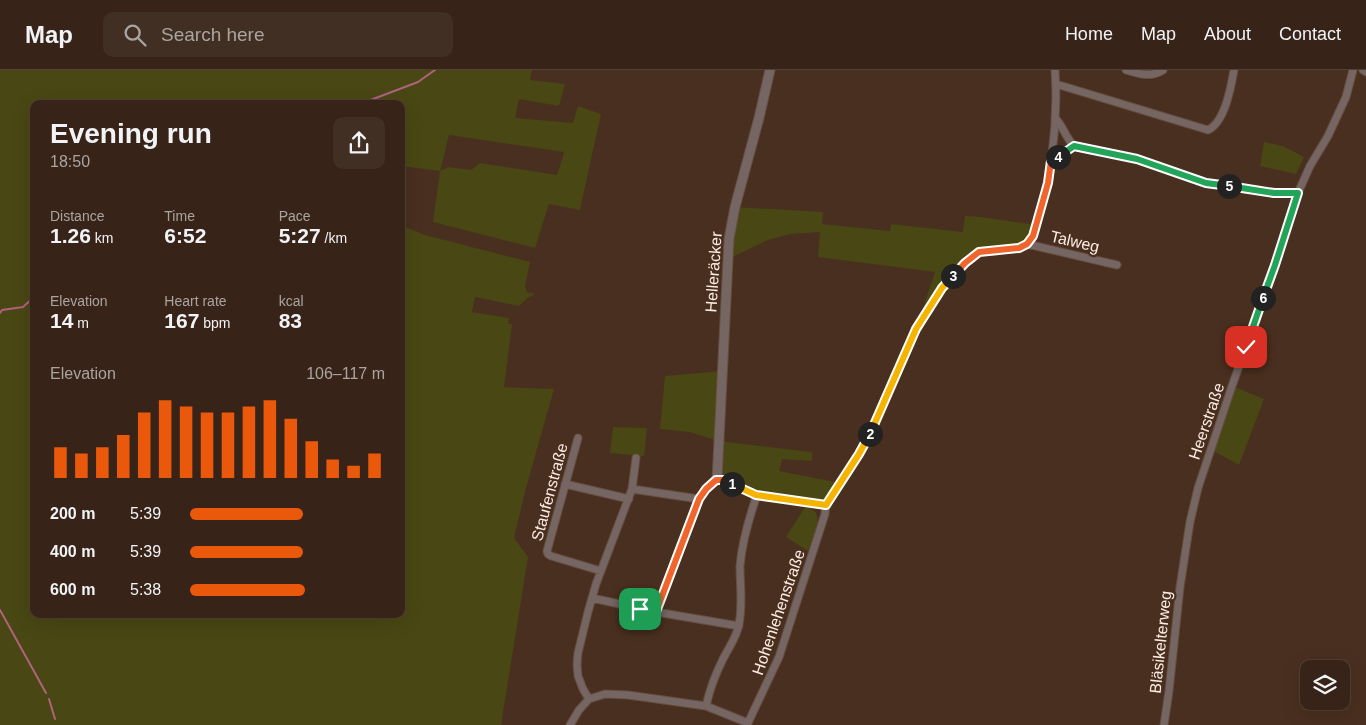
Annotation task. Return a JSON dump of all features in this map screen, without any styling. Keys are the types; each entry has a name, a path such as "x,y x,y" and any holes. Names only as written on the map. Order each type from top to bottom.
{"street":[{"name":"Helleräcker","path":"716,480 729,239 734,207 759,118 770,70"},
{"path":"1027,244 1033,236 1048,183 1055,118 1056,84 1054,70"},
{"path":"1126,70 1147,75 1163,70"},
{"path":"1056,84 1208,130 1214,127 1228,102 1234,70"},
{"name":"Heerstraße","path":"1184,561 1198,488 1298,193 1346,97 1353,70"},
{"path":"1055,118 1060,123 1068,140 1074,146 1137,159 1206,183 1274,193 1298,193"},
{"path":"1051,161 1074,146"},
{"name":"Talweg","path":"1027,244 1118,265"},
{"name":"Hohenlehenstraße","path":"748,724 779,658 825,514 826,505 859,454 873,428 916,329 942,288 965,263 979,252 1019,248 1027,244"},
{"name":"Staufenstraße","path":"578,438 547,551 551,556 601,570"},
{"path":"589,699 580,683 577,671 580,645 601,570 632,489 636,458"},
{"path":"656,612 699,499 716,480 723,480 756,495 826,505"},
{"path":"565,484 629,499"},
{"path":"632,489 699,499"},
{"path":"706,706 712,682 734,640 739,626 742,610 741,556 756,495"},
{"name":"Bläsikelterweg","path":"1164,725 1184,561"},
{"path":"592,598 656,612 739,626"},
{"path":"570,725 579,710 589,699 606,694 706,706 748,724"}],"shaded area":[{"path":"0,70 532,70 530,80 565,84 559,106 519,99 515,118 573,123 578,106 601,114 580,210 549,204 535,248 433,222 440,171 405,167 405,100 30,100 30,618 405,618 405,227 425,235 530,262 525,286 527,292 535,294 519,306 475,297 472,312 509,318 508,324 512,324 504,387 554,389 514,538 528,557 501,725 0,725","holes":["449,135 564,152 564,153 557,175 480,163 471,170 449,167 440,171"]},
{"path":"1264,142 1283,146 1304,157 1296,174 1260,166"},
{"path":"735,207 823,212 822,224 890,231 891,224 963,232 965,216 1036,225 1027,244 979,252 965,263 916,329 935,272 818,257 820,232 790,234 768,240 728,259"},
{"path":"722,371 718,441 690,432 660,429 665,376"},
{"path":"1232,386 1264,399 1239,465 1210,449"},
{"path":"613,427 647,428 644,456 610,453"},
{"path":"718,441 812,452 812,461 782,459 779,471 840,483 826,505 757,495 717,480"},
{"path":"805,507 812,509 816,513 817,519 817,525 808,551 786,537"}],"waterway":[{"path":"371,100 418,82 435,70"},
{"path":"0,313 2,310 23,307 30,301"},
{"path":"0,610 46,693"},
{"path":"49,699 55,719"}],"route":[{"path":"640,609 656,612 699,499 716,480 723,480 756,495 826,505 859,454 873,428 916,329 942,288 965,263 979,252 1019,248 1027,244 1033,236 1048,183 1051,161 1074,146 1137,159 1206,183 1274,193 1298,193 1246,347"}]}
